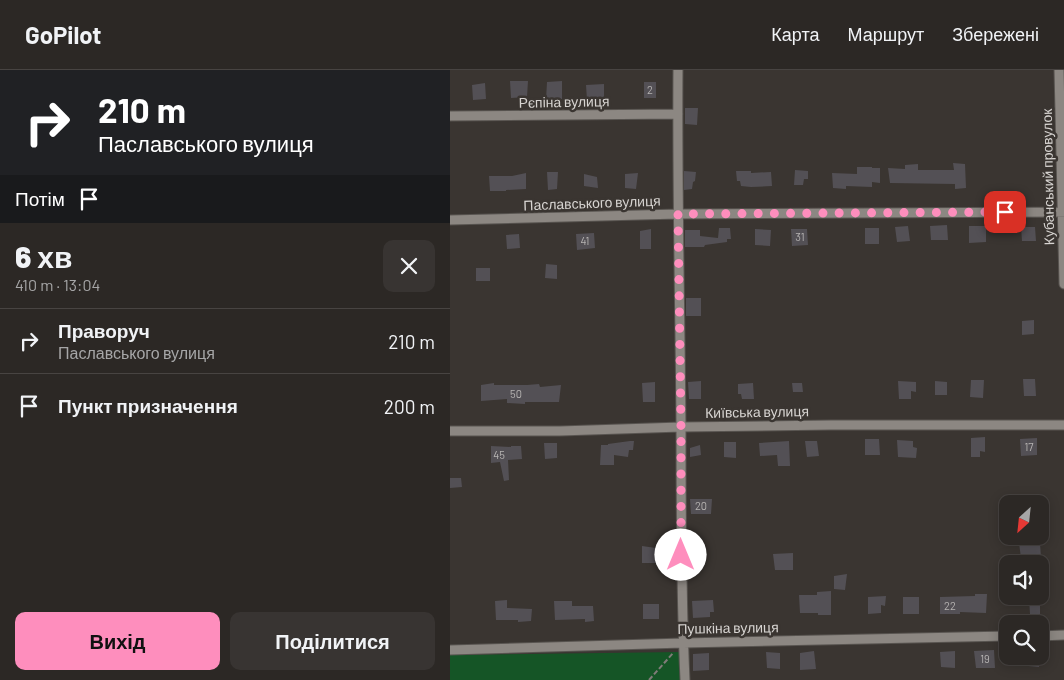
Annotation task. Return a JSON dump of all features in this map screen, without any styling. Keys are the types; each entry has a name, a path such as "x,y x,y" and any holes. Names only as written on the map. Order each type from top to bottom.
{"street":[{"path":"678,70 681,574 685,680"},
{"name":"Кубанський провулок","path":"1059,70 1064,212 1064,284"},
{"name":"Рєпіна вулиця","path":"450,116 678,114"},
{"name":"Паславського вулиця","path":"450,220 678,214 1064,212"},
{"name":"Київська вулиця","path":"450,431 560,431 831,425 1064,426"},
{"path":"1049,636 1064,635"},
{"name":"Пушкіна вулиця","path":"450,650 999,636"}],"path":[{"path":"648,680 683,643"}],"green space":[{"path":"681,652 681,680 450,680 450,655"}],"building":[{"path":"510,81 528,81 527,97 511,98"},
{"path":"562,81 562,99 546,100 547,82"},
{"path":"644,82 656,82 656,98 644,98"},
{"path":"485,83 486,99 473,100 472,85"},
{"path":"604,84 604,101 587,100 586,85"},
{"path":"685,108 698,108 697,125 685,124"},
{"path":"953,163 965,164 966,188 955,189 955,184 890,183 888,168 905,169 905,165 918,164 918,170 954,170"},
{"path":"857,167 880,168 880,183 872,182 872,187 846,186 846,189 833,188 832,173 857,174"},
{"path":"795,170 808,171 808,179 804,179 803,185 794,185"},
{"path":"684,171 696,172 692,189 684,190"},
{"path":"736,171 751,171 751,173 771,172 772,186 741,186 740,181 737,181"},
{"path":"547,172 558,172 557,189 548,190"},
{"path":"526,173 526,189 490,191 489,176 512,176"},
{"path":"638,173 636,189 625,188 625,174"},
{"path":"584,174 597,177 598,188 584,186"},
{"path":"947,225 948,240 931,240 930,226"},
{"path":"908,226 910,241 897,242 895,227"},
{"path":"969,226 986,226 986,242 969,243"},
{"path":"1021,227 1035,227 1036,241 1022,241"},
{"path":"719,228 730,228 731,239 727,239 727,242 705,245 704,247 685,247 685,230 700,230 700,236 718,238"},
{"path":"865,228 879,228 879,244 865,244"},
{"path":"651,229 651,249 640,249 640,231"},
{"path":"755,229 771,230 770,246 755,245"},
{"path":"791,229 807,229 808,245 792,246"},
{"path":"594,233 595,248 577,250 576,234"},
{"path":"519,234 520,248 507,249 506,235"},
{"path":"546,264 557,265 557,279 545,278"},
{"path":"476,268 490,268 490,281 476,281"},
{"path":"686,298 701,298 701,316 686,316"},
{"path":"1034,320 1034,334 1022,335 1022,321"},
{"path":"1023,379 1035,379 1036,396 1024,396"},
{"path":"971,380 984,380 983,398 970,397"},
{"path":"701,381 701,399 689,399 688,382"},
{"path":"898,381 916,382 916,392 911,391 911,399 899,399"},
{"path":"935,381 947,382 947,395 935,395"},
{"path":"655,382 655,402 643,402 642,383"},
{"path":"494,383 494,385 539,384 540,387 561,385 559,402 525,402 525,404 507,403 507,399 481,401 481,385"},
{"path":"753,383 754,399 742,399 741,394 738,394 738,384"},
{"path":"792,383 802,383 803,392 793,392"},
{"path":"985,437 985,452 980,451 980,457 971,457 971,438"},
{"path":"1037,438 1037,455 1021,456 1020,439"},
{"path":"865,439 879,439 880,455 865,455"},
{"path":"897,440 913,441 913,447 917,448 916,458 898,457"},
{"path":"634,441 633,450 629,450 628,457 614,455 614,465 600,465 601,445"},
{"path":"789,441 790,466 778,466 777,455 760,456 759,443"},
{"path":"805,441 817,441 819,456 807,457"},
{"path":"724,442 736,442 736,458 724,457"},
{"path":"544,443 557,443 557,458 545,459"},
{"path":"700,445 701,455 690,457 690,448"},
{"path":"491,446 521,446 522,459 508,460 509,480 504,481 500,462 491,463"},
{"path":"450,478 461,478 462,487 450,488"},
{"path":"690,499 712,499 711,514 691,514"},
{"path":"1019,545 1040,545 1041,555 1021,555"},
{"path":"642,546 656,548 656,563 642,563"},
{"path":"793,553 793,570 775,570 773,554"},
{"path":"847,574 845,590 834,589 834,576"},
{"path":"831,591 831,615 800,613 799,595 817,595 817,592"},
{"path":"975,594 987,594 986,613 960,612 960,614 940,614 940,597 975,596"},
{"path":"886,596 885,606 881,605 881,613 868,614 868,597"},
{"path":"903,597 919,597 919,614 903,614"},
{"path":"507,600 507,608 532,609 531,621 496,620 495,601"},
{"path":"713,600 714,612 710,612 710,617 693,618 692,601"},
{"path":"554,601 572,601 572,606 593,606 594,621 585,622 585,619 555,620"},
{"path":"643,604 659,604 659,619 643,619"},
{"path":"1029,605 1040,605 1040,614 1030,614"},
{"path":"994,650 995,668 976,668 974,651"},
{"path":"814,651 816,669 800,670 800,653"},
{"path":"955,651 955,668 941,667 940,652"},
{"path":"766,652 780,653 780,669 767,668"},
{"path":"709,653 709,670 693,671 693,654"},
{"path":"1018,665 1039,665 1039,667"}],"route":[{"path":"681,555 678,214 1005,212"}]}
